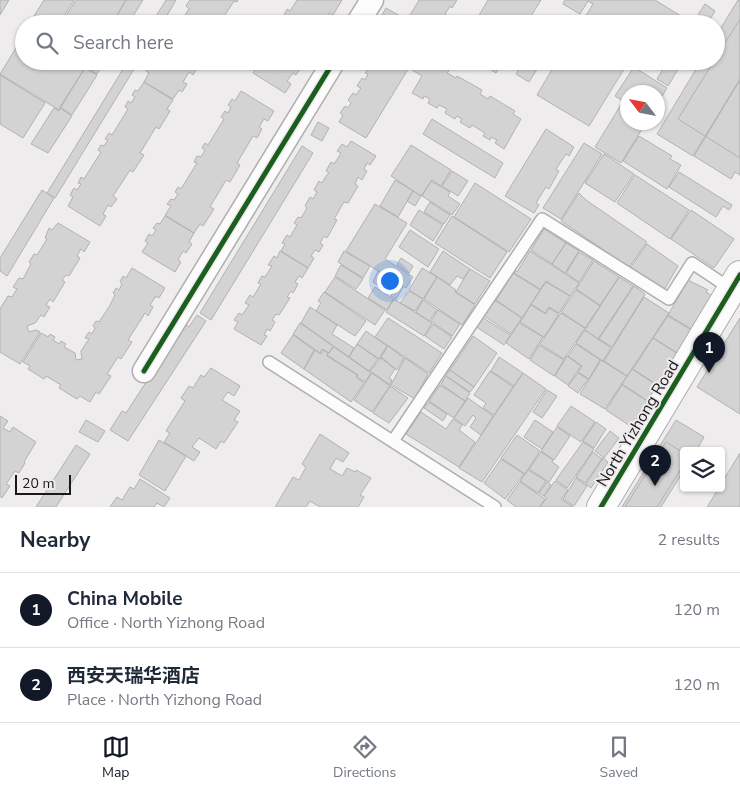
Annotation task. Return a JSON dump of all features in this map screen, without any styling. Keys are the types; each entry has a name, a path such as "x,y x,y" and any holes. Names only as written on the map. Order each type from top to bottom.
{"street":[{"path":"363,15 372,0"},
{"path":"144,371 328,70"},
{"name":"North Yizhong Road","path":"601,507 736,282"}],"lane":[{"path":"393,442 542,219 670,299 692,263 736,282"},
{"path":"269,362 495,507"}],"building":[{"path":"0,0 9,0 0,15"},
{"path":"44,0 74,0 65,15 35,15"},
{"path":"76,0 126,0 117,15 67,15"},
{"path":"126,0 143,0 134,15 117,15"},
{"path":"166,0 176,0 167,15 157,15"},
{"path":"190,0 238,0 237,2 234,1 225,15 185,15 189,9 186,6"},
{"path":"297,0 342,0 333,15 329,13 328,15 284,15 287,9 290,11"},
{"path":"419,0 457,0 452,8 450,6 446,15 410,15"},
{"path":"488,0 541,0 532,15 479,15"},
{"path":"565,0 655,0 679,15 586,15 593,4 588,1 580,14 563,4"},
{"path":"738,0 740,0 740,79 693,156 657,134 659,130 665,130 665,121 696,70 725,70 725,21"},
{"path":"705,4 715,11 713,15 698,15"},
{"path":"386,8 398,15 382,15"},
{"path":"740,19 740,158 678,119 708,70 725,70 725,43"},
{"path":"15,50 15,70 83,70 59,110 0,74"},
{"path":"84,70 88,70 97,75 72,115 60,107"},
{"path":"90,70 100,70 97,74"},
{"path":"122,70 133,70 55,198 47,193"},
{"path":"196,70 193,75 189,72 183,82 187,84 182,92 179,90 173,99 144,82 149,73 146,71"},
{"path":"255,70 299,70 296,75 293,73 287,81 291,84 285,93 253,73"},
{"path":"367,70 408,70 366,138 339,122 343,115 340,113 345,106 348,108 351,103 348,100 353,93 356,95 361,88 357,86 362,78 365,80 368,74 365,73"},
{"path":"412,70 449,70 447,73 456,78 457,76 482,90 480,94 488,99 490,96 515,111 513,114 521,119 504,149 495,143 497,140 491,137 490,140 483,136 485,133 472,125 470,128 460,122 462,119 457,116 455,119 445,113 447,109 439,105 437,108 428,103 430,99 424,96 423,99 412,93 422,76"},
{"path":"518,70 537,70 529,82 516,74"},
{"path":"552,70 623,70 589,126 537,95"},
{"path":"632,70 639,70 662,85 622,85"},
{"path":"662,70 678,70 668,86 657,79"},
{"path":"0,75 45,103 23,138 0,124"},
{"path":"740,80 740,175 735,172 731,179 694,156"},
{"path":"144,82 173,100 167,109 170,111 159,129 156,127 140,153 144,155 133,172 130,170 113,196 117,199 111,207 108,205 103,214 106,216 100,226 68,206 73,197 70,195 74,188 77,190 81,184 78,183 81,177 84,179 101,152 98,150 101,145 104,146 108,140 105,139 109,133 112,135 128,109 125,107 128,101 131,103 135,97 132,95 135,90 138,91"},
{"path":"620,88 620,99 615,96"},
{"path":"241,91 274,111 268,121 264,119 259,127 262,129 257,138 253,136 237,163 240,165 230,182 226,180 210,207 214,209 203,226 200,224 194,233 165,215 171,206 167,204 171,199 174,200 178,194 175,192 178,187 181,189 197,163 194,162 197,156 201,157 205,150 202,148 205,143 208,145 224,119 221,117 225,111 228,113 231,107 228,105 232,99 235,101"},
{"path":"54,108 59,111 60,108 72,116 48,153 31,144"},
{"path":"619,108 620,130 641,130 621,163 595,147"},
{"path":"432,119 503,163 495,178 423,134"},
{"path":"318,122 329,128 322,141 311,135"},
{"path":"546,129 574,147 569,156 566,154 556,169 559,171 549,189 546,187 536,203 539,205 534,213 505,196"},
{"path":"639,136 672,156 670,159 681,165 667,189 623,161"},
{"path":"351,141 376,156 370,165 367,163 364,169 367,171 362,180 358,177 355,184 358,186 348,203 344,202 334,219 337,220 327,238 324,236 320,243 323,245 319,252 315,250 311,256 314,258 308,268 281,251 285,244 282,243 287,235 290,237 297,225 294,223 298,217 301,218 307,208 305,206 310,197 313,199 317,192 314,190 319,181 322,183 329,173 326,171 331,162 334,164 341,153 337,151 342,144 347,147"},
{"path":"584,143 602,154 561,219 543,208"},
{"path":"411,145 451,170 441,186 432,180 421,196 391,176"},
{"path":"302,146 313,153 211,320 200,313"},
{"path":"604,154 634,174 615,202 585,183"},
{"path":"452,171 468,181 458,196 442,186"},
{"path":"679,172 732,205 729,210 723,206 716,217 669,187"},
{"path":"635,175 689,210 670,239 617,203"},
{"path":"395,180 413,191 398,217 380,206"},
{"path":"431,181 450,192 448,196 460,204 452,215 422,196"},
{"path":"475,183 531,219 509,252 454,217"},
{"path":"42,190 54,198 7,276 0,271 0,258"},
{"path":"413,191 421,196 415,206 407,201"},
{"path":"579,193 586,200 647,242 629,267 561,221"},
{"path":"430,202 450,215 444,224 424,212"},
{"path":"375,204 407,223 385,259 413,277 406,288 346,251"},
{"path":"419,210 443,225 433,241 410,225"},
{"path":"691,210 734,239 714,268 671,239"},
{"path":"165,216 194,233 189,242 192,244 186,253 183,251 178,260 181,262 175,272 142,252 148,243 145,241 149,234 152,236 156,230 153,228 157,223 160,224"},
{"path":"452,216 507,252 490,278 435,243"},
{"path":"58,223 90,242 84,252 81,249 77,256 80,258 69,276 66,275 62,280 65,282 53,302 50,299 46,305 50,307 44,317 41,315 35,323 27,326 29,332 36,330 40,332 20,364 0,352 0,309 8,296 12,297 17,289 13,287 19,278 23,279 31,264 29,262 34,254 37,255 47,239 45,238 49,228 52,230"},
{"path":"544,229 566,243 552,264 531,250"},
{"path":"410,230 439,249 428,267 399,247"},
{"path":"566,243 579,251 565,273 552,264"},
{"path":"647,244 678,266 664,290 630,268"},
{"path":"280,251 308,268 302,278 299,276 295,282 298,284 293,293 291,291 287,297 290,298 279,315 276,314 272,320 275,322 270,331 267,329 264,335 267,336 261,345 234,329 238,322 234,320 239,313 242,315 249,305 245,303 250,295 253,297 261,284 258,283 262,276 265,277 272,266 268,265 274,256 277,258"},
{"path":"344,251 370,266 363,278 338,262"},
{"path":"443,251 470,269 463,279 457,276 450,285 430,272"},
{"path":"530,251 579,283 570,296 546,281 540,289 514,273 515,271 517,272"},
{"path":"579,252 593,260 579,282 566,273"},
{"path":"401,258 413,266 409,273 397,265"},
{"path":"594,261 619,277 600,305 576,289"},
{"path":"341,265 363,279 356,289 335,276"},
{"path":"132,268 165,288 159,298 156,296 150,305 153,307 148,316 145,313 128,340 132,342 121,359 118,357 107,374 111,376 99,394 96,392 90,402 80,396 77,399 59,388 61,385 46,376 44,379 28,369 30,366 23,362 41,333 48,337 50,334 55,337 53,340 59,344 61,341 66,344 64,347 75,353 76,360 82,359 81,351 89,339 85,338 89,332 92,334 95,328 93,326 96,321 99,322 109,307 116,288 119,290 123,276 126,278"},
{"path":"422,268 437,277 423,299 409,290"},
{"path":"470,269 490,281 475,304 456,292"},
{"path":"378,271 398,284 392,294 373,282"},
{"path":"513,273 540,290 522,318 496,300"},
{"path":"335,277 385,310 375,325 325,292"},
{"path":"437,277 475,305 462,325 424,299"},
{"path":"619,277 633,286 598,339 585,330"},
{"path":"688,280 708,290 706,292 714,297 693,330 668,315"},
{"path":"546,282 570,296 559,313 549,307 545,313 531,304"},
{"path":"399,284 403,287 396,299 391,296"},
{"path":"634,286 645,294 612,347 599,339"},
{"path":"375,287 393,299 387,310 368,298"},
{"path":"576,290 600,306 585,328 561,312"},
{"path":"409,291 423,299 415,311 400,303"},
{"path":"324,292 366,321 355,336 316,311 321,303 318,301"},
{"path":"644,297 669,313 627,376 604,361"},
{"path":"394,299 432,323 424,336 386,312"},
{"path":"493,299 522,318 511,334 483,315"},
{"path":"423,300 437,310 429,321 416,312"},
{"path":"531,305 546,314 549,308 559,314 544,337 520,322"},
{"path":"310,307 337,325 332,334 354,348 349,357 301,323"},
{"path":"438,310 460,324 452,336 431,321"},
{"path":"561,313 585,328 564,359 540,344"},
{"path":"197,315 206,321 128,441 110,430 122,411 126,413 184,324 189,327"},
{"path":"668,316 693,331 679,354 653,338"},
{"path":"482,317 510,335 504,345 475,326"},
{"path":"388,318 442,353 429,373 375,337"},
{"path":"740,318 740,414 697,387"},
{"path":"300,323 333,346 329,353 322,349 320,353 293,334"},
{"path":"519,323 543,337 529,359 506,343"},
{"path":"433,324 452,337 444,349 425,336"},
{"path":"585,330 611,348 603,361 576,343"},
{"path":"366,331 387,346 379,359 357,344"},
{"path":"293,335 314,350 304,369 281,353"},
{"path":"473,336 497,353 474,387 450,370"},
{"path":"653,338 678,354 659,386 633,369"},
{"path":"357,344 378,359 369,371 349,357"},
{"path":"576,344 600,360 589,379 578,372 582,366 568,356"},
{"path":"539,345 564,360 554,376 530,360"},
{"path":"388,346 404,358 397,370 381,357"},
{"path":"334,347 371,373 365,382 357,377 358,375 327,355"},
{"path":"315,350 321,354 323,350 328,353 327,356 357,375 356,377 364,383 351,402 304,369"},
{"path":"567,356 581,366 568,385 555,376"},
{"path":"499,357 523,373 514,386 491,371"},
{"path":"381,358 395,369 389,378 392,380 390,385 370,371"},
{"path":"405,358 428,374 415,399 391,385"},
{"path":"601,360 627,376 605,409 580,394"},
{"path":"211,368 240,386 234,396 228,392 222,400 240,411 234,420 238,422 224,443 221,441 216,449 199,438 192,447 200,452 194,461 164,442 170,433 166,431 185,401 181,398 189,386 193,388 201,375 204,377"},
{"path":"632,369 658,386 649,402 622,384"},
{"path":"450,370 474,387 470,392 446,376"},
{"path":"490,371 513,387 494,415 483,408 486,403 474,395"},
{"path":"372,373 390,386 372,412 354,400"},
{"path":"523,373 546,389 482,482 459,468"},
{"path":"578,373 588,379 578,393 568,386"},
{"path":"446,376 470,393 465,401 441,384"},
{"path":"440,385 465,401 454,418 429,401"},
{"path":"622,385 649,402 633,428 606,410"},
{"path":"390,386 408,398 389,423 373,413"},
{"path":"547,390 557,396 542,418 533,412"},
{"path":"468,398 493,416 481,435 470,427 476,418 473,415 465,426 454,418"},
{"path":"429,402 447,414 443,421 424,408"},
{"path":"571,406 595,422 581,442 557,426"},
{"path":"421,412 446,429 453,419 462,425 459,430 475,442 459,467 406,434"},
{"path":"0,416 8,421 3,428 10,432 13,427 36,442 19,473 15,471 6,484 10,486 2,498 0,496"},
{"path":"86,420 105,431 98,442 79,432"},
{"path":"535,420 553,432 542,449 524,437"},
{"path":"676,420 704,437 698,447 680,447 680,476 661,507 622,507"},
{"path":"596,422 606,429 594,448 583,441"},
{"path":"557,427 570,436 554,460 541,451"},
{"path":"610,431 619,438 604,458 595,451"},
{"path":"320,434 349,453 343,462 336,458 330,469 342,476 347,468 355,472 356,470 371,478 360,495 364,497 358,507 320,507 310,501 306,507 275,507 293,477 299,480 306,467 302,464"},
{"path":"517,435 540,451 525,474 501,458"},
{"path":"159,440 186,456 165,491 139,475"},
{"path":"583,442 594,449 567,488 556,480"},
{"path":"666,442 680,451 680,470 657,507 625,507"},
{"path":"76,445 90,454 56,507 36,507"},
{"path":"541,452 553,460 552,462 559,467 549,482 529,469"},
{"path":"593,452 602,459 585,483 576,477"},
{"path":"740,453 740,507 707,507 716,492 725,492 725,477"},
{"path":"603,458 608,462 591,488 586,484"},
{"path":"501,459 524,474 505,499 484,483"},
{"path":"528,470 546,481 538,493 520,481"},
{"path":"576,478 587,486 574,506 563,499"},
{"path":"140,479 170,498 164,507 157,503 154,507 110,507 117,497 122,500 130,487 134,489"},
{"path":"555,481 568,490 561,499 573,507 540,507 547,498 544,496"},
{"path":"520,482 545,499 539,507 516,507 507,500"},
{"path":"547,482 551,485 544,496 539,493"}],"cycle path":[{"path":"144,371 328,70"},
{"path":"601,507 740,275"}],"place":[{"name":"China Mobile","path":"709,373"},
{"name":"西安天瑞华酒店","path":"655,486"}]}
